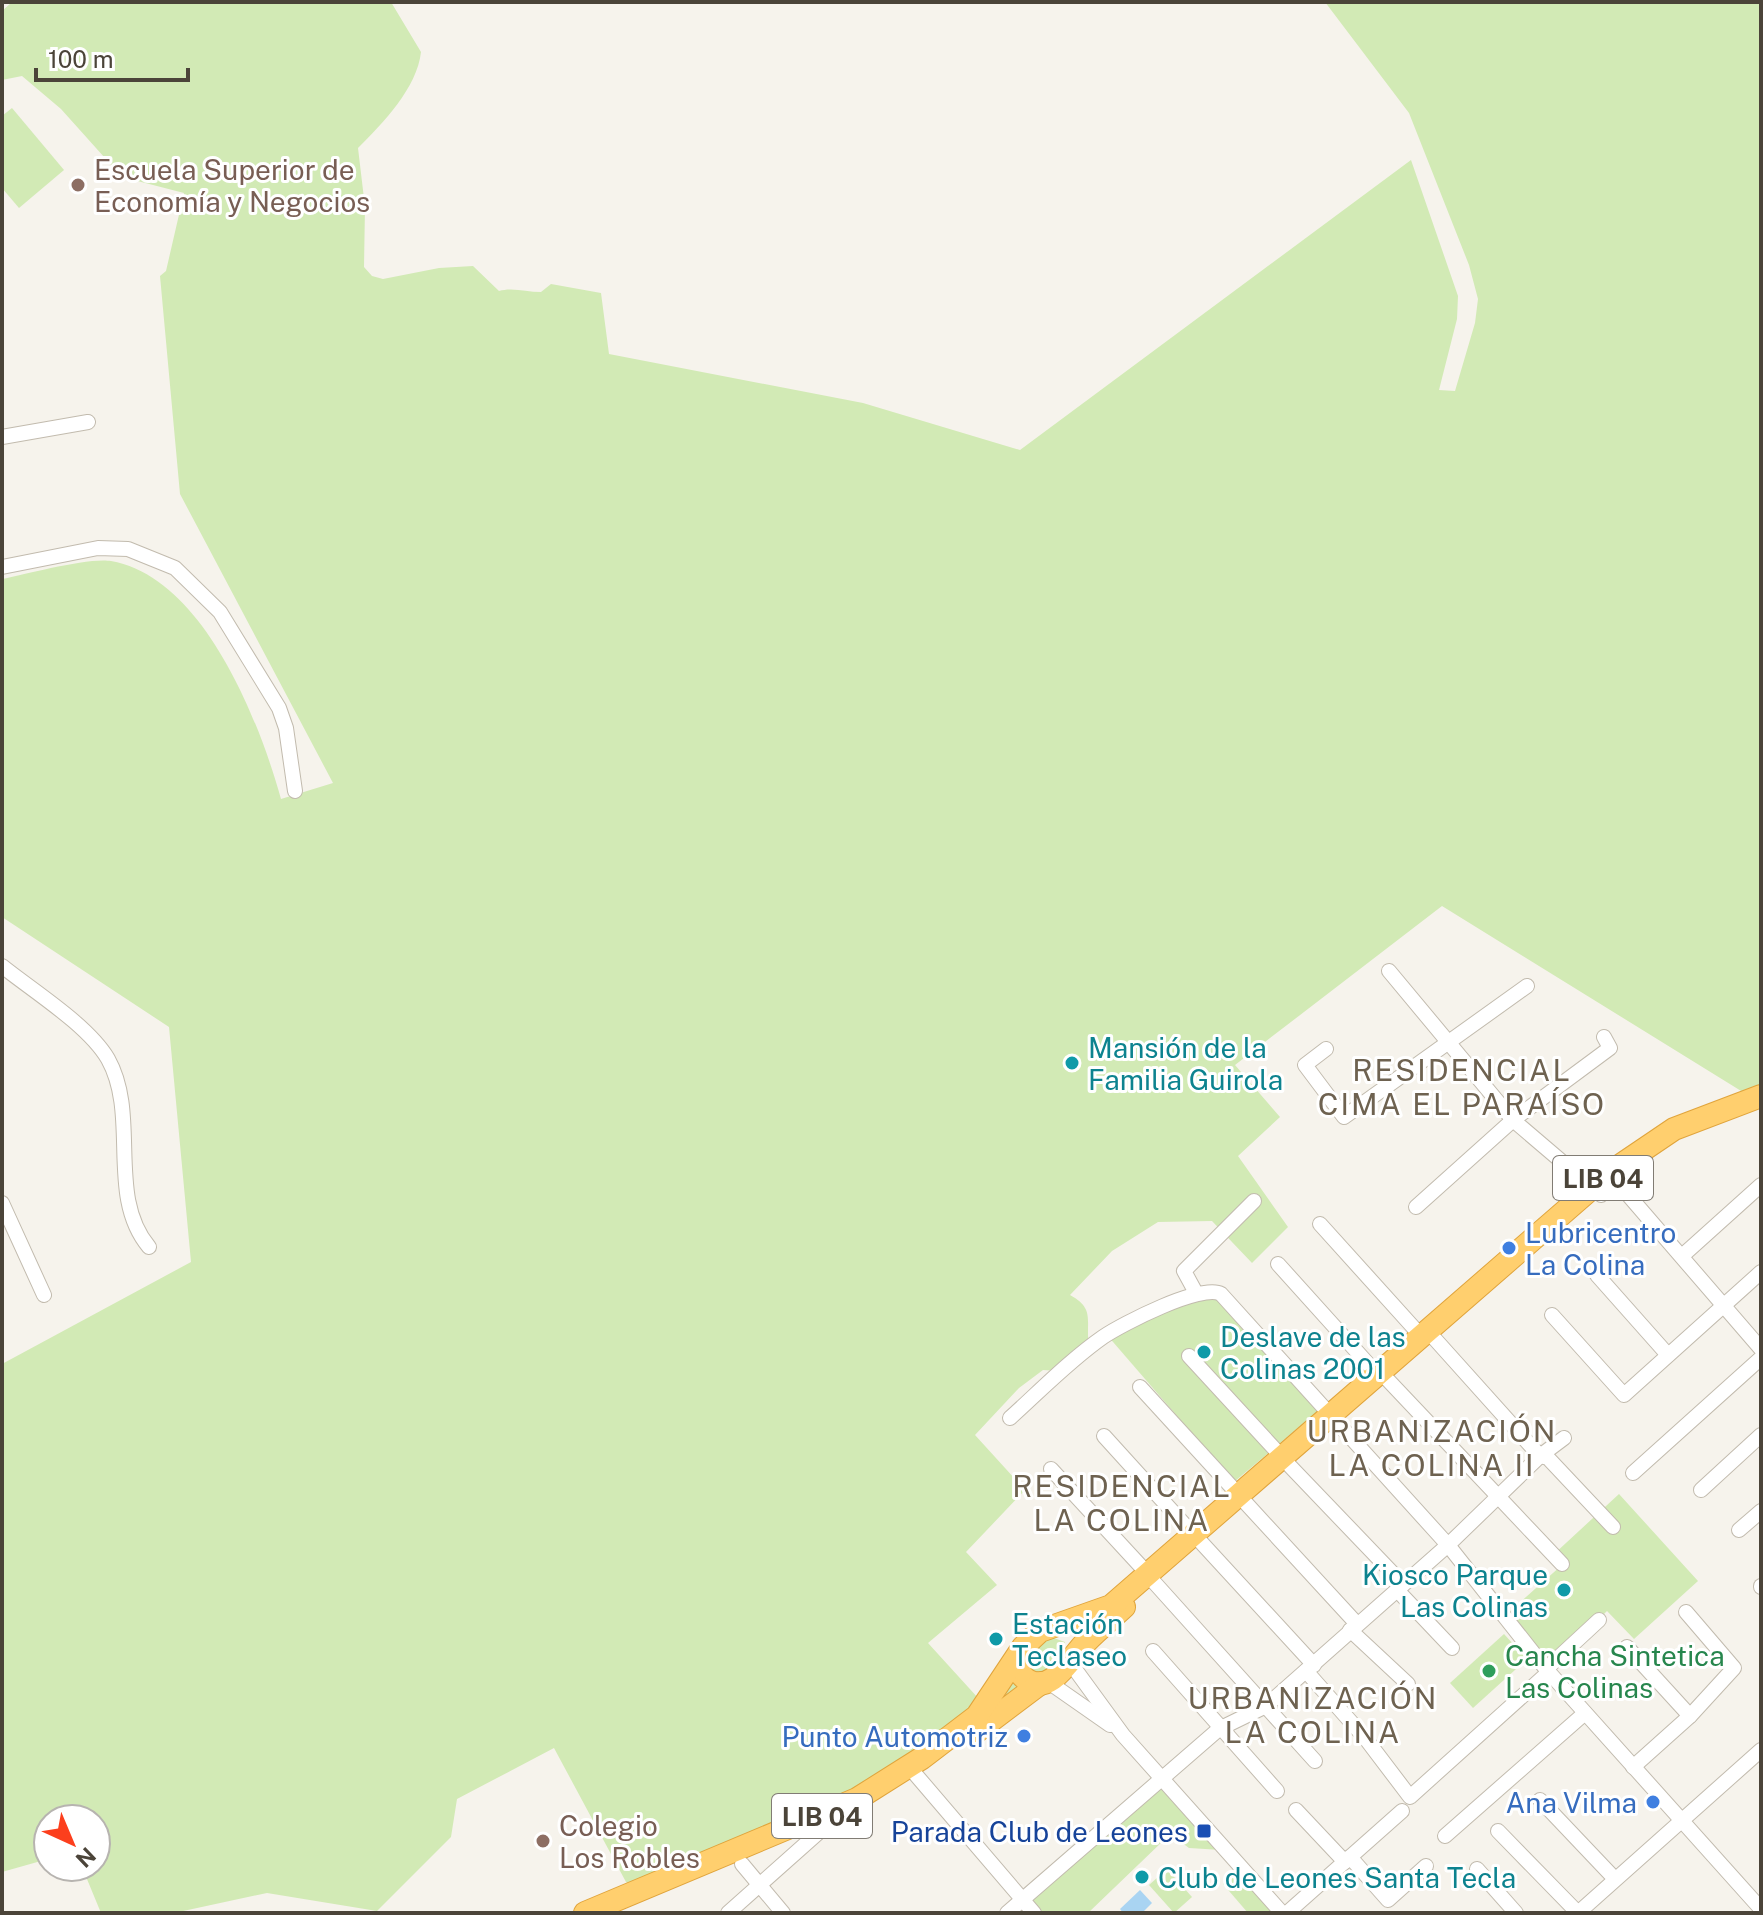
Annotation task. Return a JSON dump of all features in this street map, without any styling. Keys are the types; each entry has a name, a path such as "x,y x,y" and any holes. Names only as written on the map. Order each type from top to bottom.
{"highway":[{"name":"LIB 04","path":"624,1913 819,1832 916,1775 1044,1682 1196,1536 1674,1129 1715,1110 1761,1096"},
{"name":"LIB 04","path":"1603,1188 1688,1136 1761,1109"},
{"name":"LIB 04","path":"585,1913 825,1815 869,1792 969,1724 985,1706 1028,1641 1046,1629 1109,1608 1150,1577"},
{"path":"1046,1629 1068,1634 1074,1648 1071,1658"},
{"path":"1018,1657 1020,1674 1030,1682 1044,1682"}],"street":[{"path":"2,437 88,422"},
{"path":"2,567 98,548 128,549 175,568 220,612 279,708 286,728 295,791"},
{"path":"2,966 91,1038 107,1057 120,1094 129,1212 138,1234 149,1247"},
{"path":"1389,971 1513,1120 1603,1188 1682,1256 1761,1349"},
{"path":"1326,1049 1305,1065 1344,1117 1527,986"},
{"path":"1416,1207 1513,1120 1610,1048 1604,1037"},
{"path":"1682,1256 1761,1185"},
{"path":"1196,1293 1184,1271 1254,1201"},
{"path":"2,1203 44,1295"},
{"path":"1320,1224 1540,1456 1547,1457 1613,1527"},
{"path":"1278,1264 1562,1564"},
{"path":"1552,1315 1622,1396 1761,1272"},
{"path":"1597,1275 1668,1355"},
{"path":"1010,1418 1102,1338 1196,1293 1214,1290 1221,1294 1448,1545 1547,1671 1761,1909"},
{"path":"1189,1356 1452,1648"},
{"path":"1633,1473 1761,1358"},
{"path":"1140,1387 1408,1684"},
{"path":"1701,1490 1761,1435"},
{"path":"1104,1436 1310,1668 1410,1797 1599,1620"},
{"path":"1007,1913 1219,1729 1266,1706 1448,1545 1540,1456 1564,1438"},
{"path":"1051,1469 1315,1761"},
{"path":"1739,1530 1761,1511"},
{"path":"1633,1767 1690,1716 1731,1673 1734,1664 1686,1612"},
{"path":"1627,1647 1690,1716"},
{"path":"1153,1651 1277,1791"},
{"path":"1071,1658 1123,1735 1284,1913 1402,1811"},
{"path":"1044,1682 1076,1698 1123,1735"},
{"path":"1445,1836 1585,1713"},
{"path":"1498,1831 1578,1913 1761,1750"},
{"path":"916,1775 1034,1913"},
{"path":"1540,1800 1615,1879"},
{"path":"1296,1810 1388,1900 1426,1866"},
{"path":"728,1913 819,1832"},
{"path":"742,1864 783,1913"},
{"path":"1477,1869 1516,1913"}],"green space":[{"path":"12,2 391,2 421,52 406,92 358,148 365,207 364,267 372,276 383,279 439,268 473,266 499,291 541,292 551,284 601,293 609,354 863,403 1020,450 1411,160 1458,296 1457,319 1439,390 1455,391 1475,323 1478,299 1469,265 1409,113 1325,2 1761,2 1761,1091 1746,1094 1442,906 1235,1065 1280,1117 1238,1156 1288,1227 1252,1263 1212,1221 1158,1222 1112,1251 1070,1295 1083,1305 1088,1316 1089,1346 1059,1371 1043,1370 1019,1388 975,1435 1025,1490 966,1552 997,1585 928,1643 989,1710 1012,1678 1021,1691 837,1803 633,1886 626,1882 554,1748 457,1799 451,1837 377,1911 267,1893 174,1913 101,1913 89,1883 112,1883 112,1803 32,1803 32,1864 2,1872 2,1364 191,1262 169,1027 2,917 2,579 101,560 144,573 173,594 199,623 222,656 258,731 281,799 333,783 180,494 160,276 166,271 184,193 122,177 61,109 22,76 2,80 2,11"},
{"path":"12,108 64,170 19,208 2,188 2,116"},
{"path":"1191,1294 1224,1297 1324,1406 1234,1482 1107,1335"},
{"path":"1619,1494 1698,1581 1634,1639 1607,1611 1553,1665 1508,1613 1562,1565 1553,1555"},
{"name":"Cancha Sintetica Las Colinas","path":"1504,1634 1527,1659 1473,1708 1450,1683"},
{"path":"1051,1637 1065,1642 1065,1656 1047,1674 1028,1674 1027,1654"},
{"path":"1160,1782 1221,1850 1189,1848 1177,1839 1164,1840 1088,1913 1038,1913 1027,1901"},
{"path":"1167,1869 1192,1897 1174,1913 1149,1885"},
{"path":"1239,1870 1274,1909 1269,1913 1248,1913 1223,1884"}],"water":[{"path":"1140,1890 1152,1903 1142,1913 1123,1913 1120,1909"}],"place":[{"name":"Escuela Superior de Economía y Negocios","path":"78,185"},
{"name":"Mansión de la Familia Guirola","path":"1072,1063"},
{"name":"Lubricentro La Colina","path":"1509,1248"},
{"name":"Deslave de las Colinas 2001","path":"1204,1352"},
{"name":"Kiosco Parque Las Colinas","path":"1564,1590"},
{"name":"Estación Teclaseo","path":"996,1639"},
{"name":"Cancha Sintetica Las Colinas","path":"1489,1671"},
{"name":"Punto Automotriz","path":"1024,1736"},
{"name":"Ana Vilma","path":"1653,1802"},
{"name":"Parada Club de Leones","path":"1204,1831"},
{"name":"Colegio Los Robles","path":"543,1841"},
{"name":"Club de Leones Santa Tecla","path":"1142,1877"}],"district":[{"name":"RESIDENCIAL CIMA EL PARAÍSO","path":"1462,1087"},
{"name":"URBANIZACIÓN LA COLINA II","path":"1432,1448"},
{"name":"RESIDENCIAL LA COLINA","path":"1122,1503"},
{"name":"URBANIZACIÓN LA COLINA","path":"1313,1715"}]}
